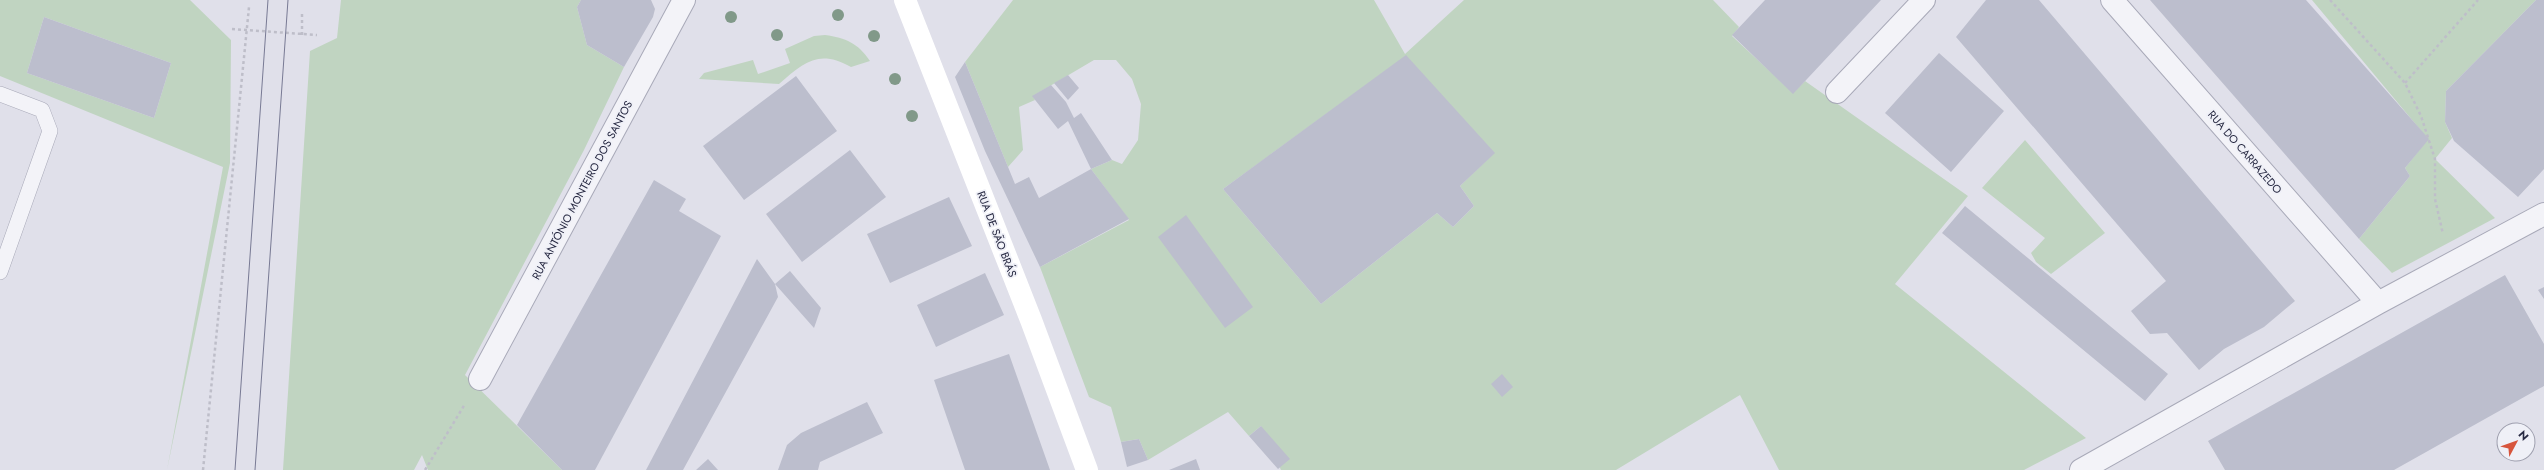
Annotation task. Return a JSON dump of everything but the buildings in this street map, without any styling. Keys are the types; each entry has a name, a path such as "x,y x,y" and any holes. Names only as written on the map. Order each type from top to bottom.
{"street":[{"name":"RUA ANTÓNIO MONTEIRO DOS SANTOS","path":"480,379 684,0"},
{"name":"RUA DE SÃO BRÁS","path":"905,0 1031,320 1087,470"},
{"path":"1837,92 1924,0"},
{"name":"RUA DO CARRAZEDO","path":"2112,0 2378,303"},
{"path":"2081,470 2378,303 2544,214"}],"lane":[{"path":"0,94 42,110 50,131 0,272"}],"path":[{"path":"2330,0 2405,83 2421,116 2435,159 2435,199 2444,238"},
{"path":"2405,83 2478,0"},
{"path":"203,470 248,30 249,7"},
{"path":"302,12 302,35"},
{"path":"232,29 318,35"},
{"path":"425,470 480,379"}],"green space":[{"path":"0,0 190,0 231,40 230,163 167,470 223,167 0,76","holes":["44,17 171,63 154,118 27,73"]},
{"path":"341,0 581,0 577,7 587,45 624,67 584,150 465,375 562,470 428,470 422,455 414,470 283,470 310,51 337,38"},
{"path":"1013,0 1374,0 1405,54 1464,0 1713,0 1739,27 1732,36 1793,93 1805,81 1968,196 1895,284 2086,438 2024,470 1779,470 1740,395 1616,470 1281,470 1261,426 1249,436 1228,412 1148,460 1139,439 1121,442 1111,407 1089,397 1040,267 1129,220 1091,169 1112,160 1122,164 1138,140 1141,104 1132,79 1116,60 1094,60 1033,96 1035,100 1019,107 1023,150 1008,167 965,62","holes":["1406,56 1494,153 1460,186 1474,206 1453,227 1437,213 1321,304 1223,189"]},
{"path":"2312,0 2536,0 2446,91 2445,122 2452,138 2435,159 2495,218 2392,273 2359,239 2410,176 2405,168 2428,139"},
{"path":"825,35 851,42 861,50 870,61 851,67 830,59 812,60 804,64 779,84 699,79 704,73 753,60 758,74 790,63 785,49 814,36"},
{"path":"2025,140 2105,233 2051,274 2036,262 2031,253 2045,238 1982,188"}],"tram line":[{"path":"235,470 268,0"},
{"path":"255,470 288,0"}]}
